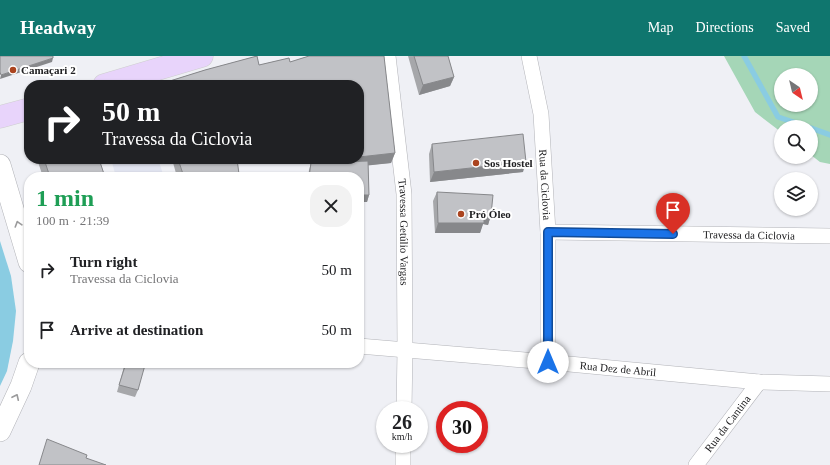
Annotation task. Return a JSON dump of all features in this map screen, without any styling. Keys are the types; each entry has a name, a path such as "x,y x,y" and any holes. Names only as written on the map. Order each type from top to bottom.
{"main road":[{"path":"121,80 202,56"},
{"path":"0,117 24,110"}],"street":[{"name":"Travessa Getúlio Vargas","path":"388,56 404,194 404,401"},
{"name":"Rua da Ciclovia","path":"529,56 541,114 548,232 548,362"},
{"path":"0,165 24,245"},
{"name":"Travessa da Ciclovia","path":"548,232 830,236"},
{"name":"Rua Dez de Abril","path":"364,346 759,382 830,384"},
{"path":"0,431 21,386 27,368"},
{"name":"Rua da Cantina","path":"696,465 759,382"},
{"path":"403,453 403,465"}],"shaded area":[{"path":"112,164 160,164 162,172 115,172"}],"green space":[{"path":"724,56 830,56 830,164 818,160 818,120 774,120 774,127 755,112"}],"water":[{"path":"0,241 11,276 16,311 13,341 7,371 0,386"}],"building":[{"name":"Camaçari 2","path":"0,56 53,56 53,58 1,75"},
{"path":"257,56 259,65 289,58 290,62 309,56 384,56 395,153 364,156 364,80 173,80"},
{"path":"414,56 448,56 454,77 423,85"},
{"name":"Sos Hostel","path":"523,134 526,162 434,172 432,144"},
{"path":"364,161 368,161 369,195 364,195 364,172 310,172 311,164 364,164"},
{"path":"46,164 101,164 103,172 48,172"},
{"path":"180,164 238,164 239,172 182,172"},
{"name":"Pró Óleo","path":"437,192 493,195 491,215 484,214 484,223 438,223"},
{"path":"124,368 144,368 138,390 119,385"},
{"path":"47,439 87,455 86,458 106,465 39,465"}],"waterway":[{"path":"744,56 778,117 787,120"},
{"path":"818,131 830,135"}],"place":[{"name":"Camaçari 2","path":"13,70"},
{"name":"Sos Hostel","path":"476,163"},
{"name":"Pró Óleo","path":"461,214"}],"route":[{"path":"548,362 548,232 673,234"}]}
